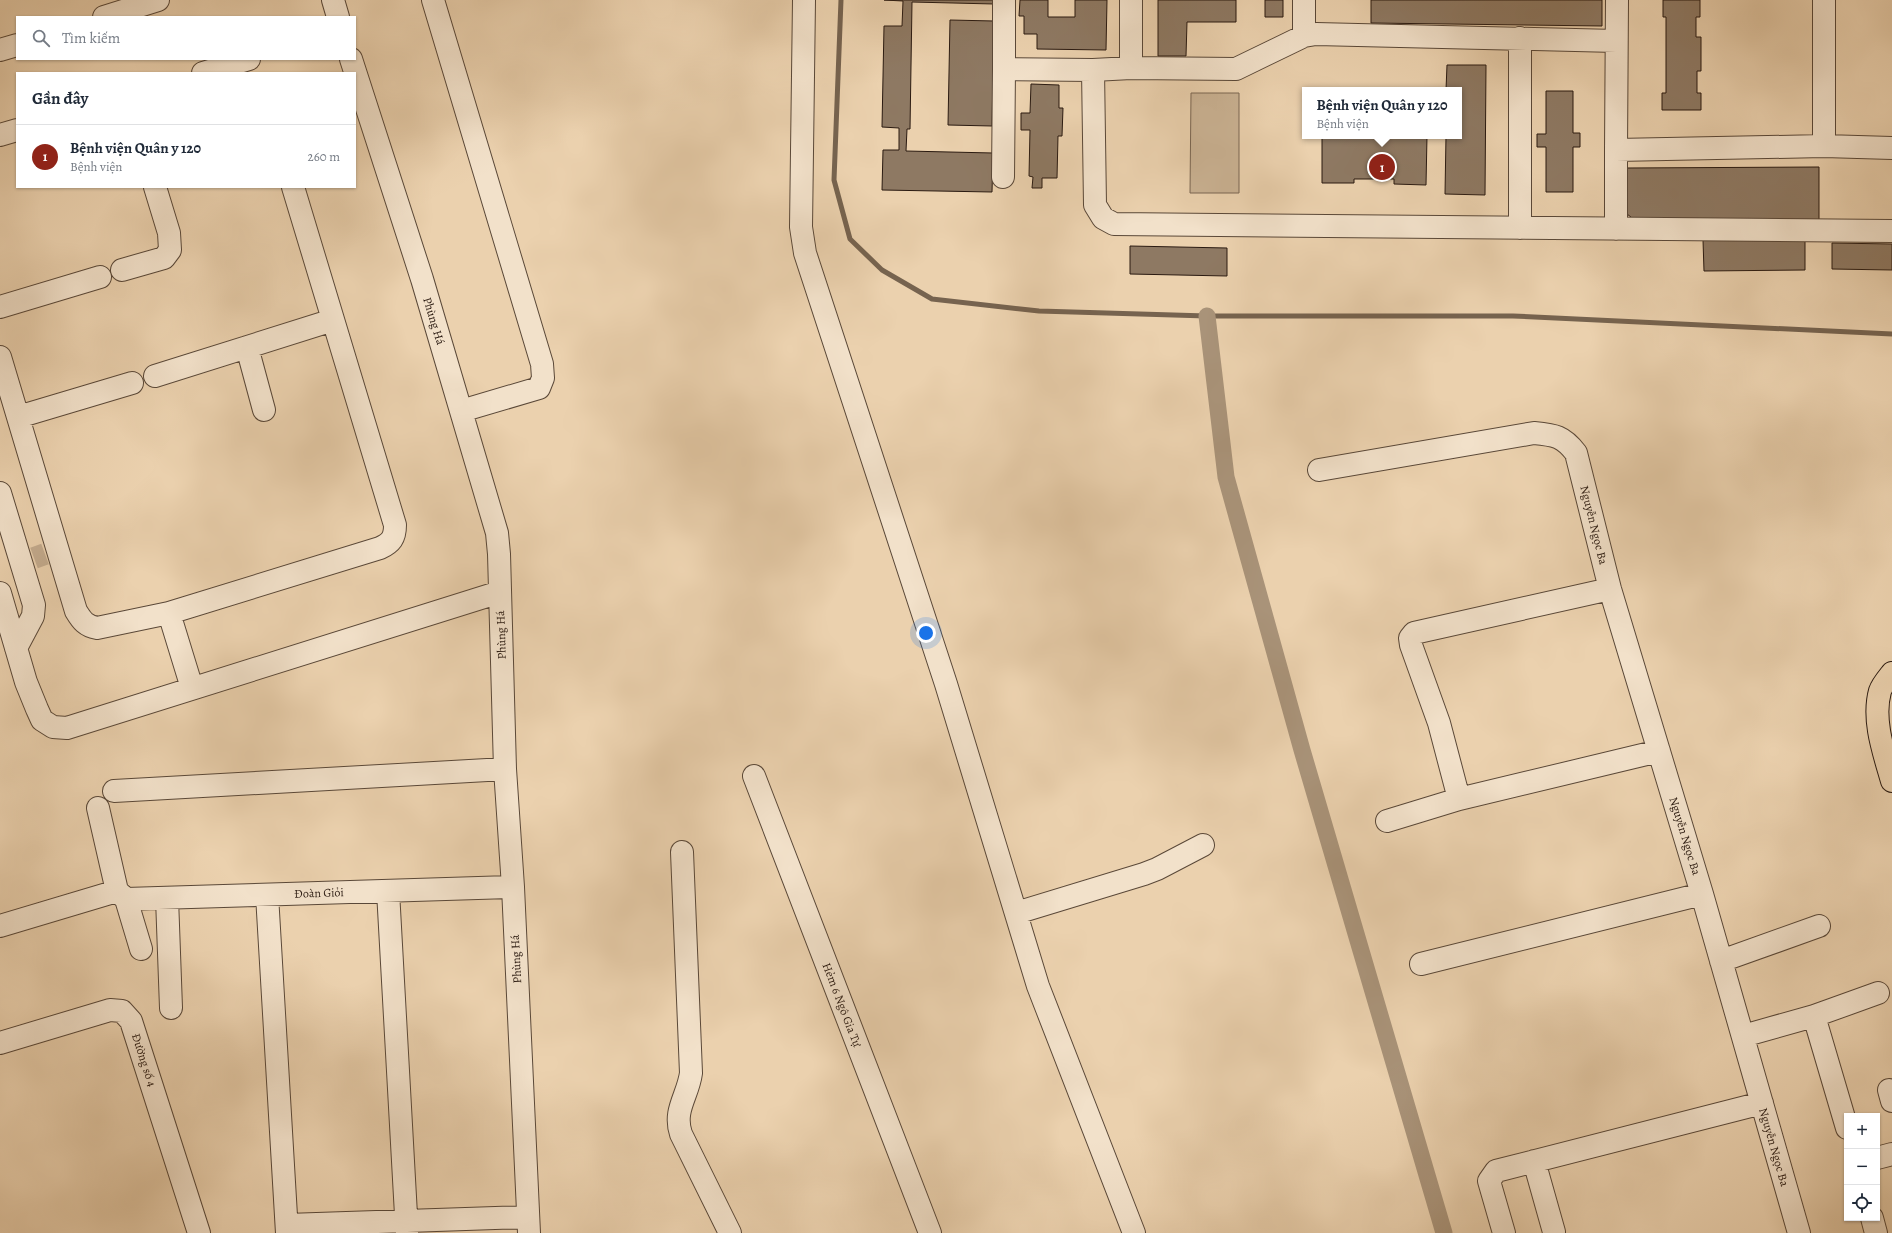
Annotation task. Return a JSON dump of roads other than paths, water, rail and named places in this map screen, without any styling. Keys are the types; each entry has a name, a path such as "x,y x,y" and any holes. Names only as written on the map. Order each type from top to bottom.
{"highway":[{"path":"1892,673 1880,690 1878,712 1879,730 1892,781"}],"street":[{"path":"107,16 158,0"},
{"path":"333,0 338,16"},
{"path":"433,0 542,364 544,378 539,388 461,411"},
{"path":"804,0 801,227 805,253 946,684 1023,911 1051,1023 1134,1233"},
{"path":"1003,178 1004,0"},
{"path":"1131,0 1131,68"},
{"path":"1304,0 1304,36"},
{"path":"1616,229 1617,0"},
{"path":"1824,0 1824,146"},
{"path":"1004,69 1236,69 1304,36 1316,34 1616,41"},
{"path":"1520,38 1520,228"},
{"path":"0,50 16,45"},
{"path":"206,72 246,60"},
{"name":"Phùng Há","path":"351,60 355,72"},
{"path":"1093,70 1096,205 1102,218 1114,224 1892,231"},
{"name":"Phùng Há","path":"356,74 422,279 497,533 500,592 504,769 513,887 528,1225"},
{"path":"0,135 16,130"},
{"path":"1616,150 1824,146 1892,148"},
{"path":"122,270 164,258 170,250 169,233 155,188"},
{"path":"0,493 76,611 87,626 97,628 169,613 372,550 390,543 395,534 395,525 293,188"},
{"path":"0,307 100,277"},
{"path":"155,376 333,320"},
{"path":"246,347 264,410"},
{"path":"0,357 18,417 40,556 33,616 16,648"},
{"path":"18,417 132,383"},
{"name":"Nguyễn Ngọc Ba","path":"1319,470 1534,433 1552,434 1567,441 1576,453 1610,589 1702,894 1799,1233"},
{"path":"1459,799 1439,723 1411,645 1410,638 1414,633 1610,589"},
{"path":"0,593 16,648 42,720 53,726 67,728 500,592"},
{"path":"169,613 192,688"},
{"path":"1387,821 1459,799 1659,751"},
{"path":"114,791 504,769"},
{"name":"Hẻm 6 Ngô Gia Tự","path":"754,776 930,1233"},
{"path":"98,808 122,895 141,949"},
{"path":"1023,911 1151,872 1203,845"},
{"path":"682,852 691,1073 690,1082 678,1114 677,1123 730,1233"},
{"path":"1023,911 1041,896 1115,875"},
{"name":"Đoàn Giỏi","path":"0,926 122,895 167,898 513,887"},
{"path":"388,891 407,1226"},
{"path":"1421,964 1702,894"},
{"path":"267,895 287,1229 528,1225"},
{"path":"167,898 171,1008"},
{"path":"1721,961 1819,926"},
{"path":"1743,1036 1814,1016 1878,993"},
{"name":"Đường số 4","path":"0,1043 110,1010 122,1011 131,1021 199,1233"},
{"path":"1814,1016 1844,1118"},
{"path":"1504,1233 1489,1181 1496,1171 1762,1103"},
{"path":"1880,1157 1892,1154"},
{"path":"1534,1161 1554,1232"},
{"path":"1873,1221 1876,1233"}],"waterway":[{"path":"841,0 834,180 850,239 882,270 932,299 1039,311 1207,316 1513,316 1892,334"},
{"path":"1207,316 1226,477 1302,750 1444,1233"}],"tunnel":[{"path":"34,558 45,554"}],"place":[{"name":"Bệnh viện Quân y 120","path":"1382,167"}]}
